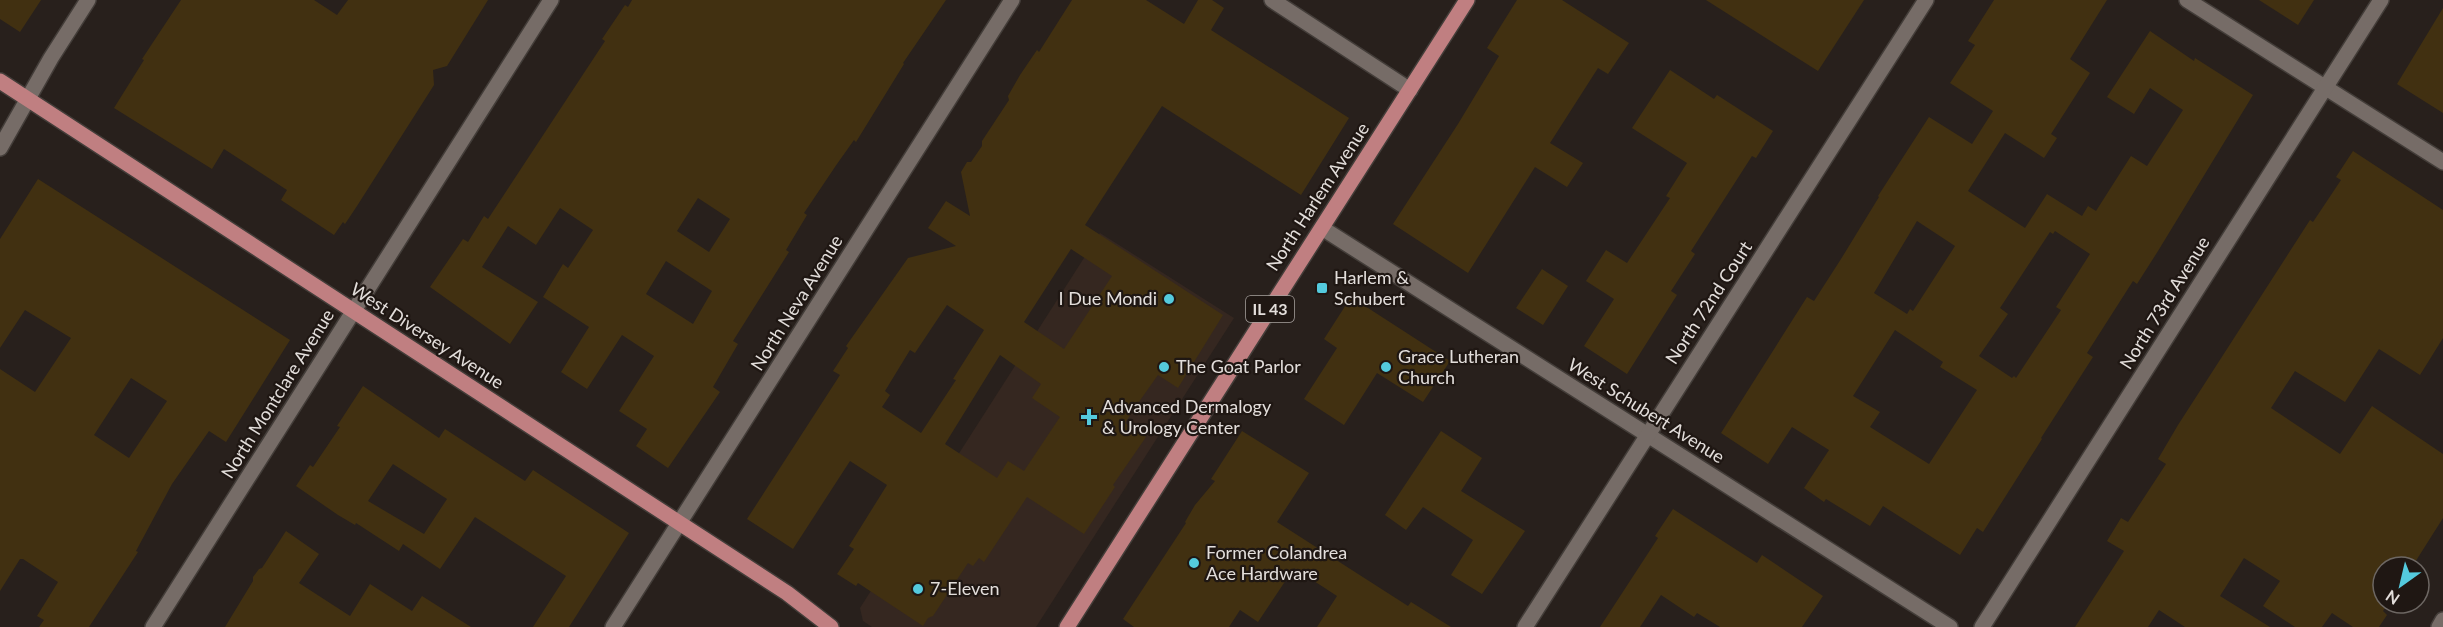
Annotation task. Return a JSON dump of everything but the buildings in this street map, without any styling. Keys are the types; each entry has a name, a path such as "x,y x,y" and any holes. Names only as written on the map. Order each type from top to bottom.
{"main road":[{"name":"North Harlem Avenue","path":"1067,627 1467,0"},
{"name":"West Diversey Avenue","path":"0,81 787,593 831,627"}],"street":[{"path":"0,148 51,58 88,0"},
{"name":"North Montclare Avenue","path":"153,627 551,0"},
{"name":"North Neva Avenue","path":"613,627 1012,0"},
{"path":"1272,0 1410,90"},
{"name":"North 72nd Court","path":"1525,627 1926,0"},
{"path":"2187,0 2443,162"},
{"name":"North 73rd Avenue","path":"1982,627 2380,0"},
{"name":"West Schubert Avenue","path":"1322,228 1950,627"},
{"path":"2439,627 2443,620"}],"shaded area":[{"path":"1100,233 1234,318 1036,627 872,627 863,621 860,608"}],"place":[{"name":"Harlem & Schubert","path":"1322,288"},
{"name":"I Due Mondi","path":"1169,299"},
{"name":"The Goat Parlor","path":"1164,367"},
{"name":"Grace Lutheran Church","path":"1386,367"},
{"name":"Advanced Dermalogy & Urology Center","path":"1089,417"},
{"name":"Former Colandrea Ace Hardware","path":"1194,563"},
{"name":"7-Eleven","path":"918,589"}]}
